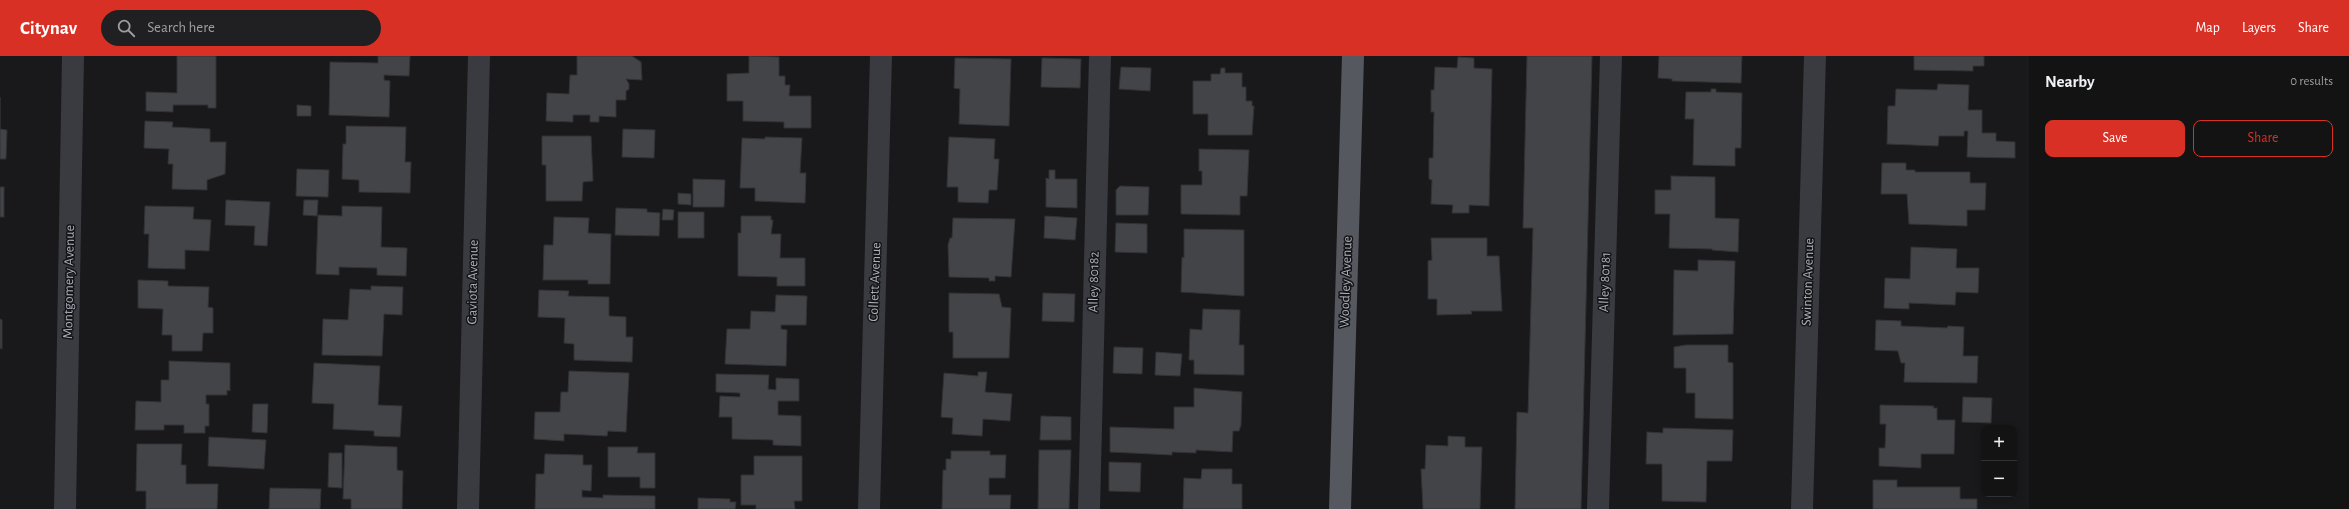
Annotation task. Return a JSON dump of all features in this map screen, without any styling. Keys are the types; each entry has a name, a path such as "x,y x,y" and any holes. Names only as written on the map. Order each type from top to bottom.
{"main road":[{"name":"Woodley Avenue","path":"1340,509 1352,56"}],"street":[{"name":"Montgomery Avenue","path":"65,509 73,56"},
{"name":"Gaviota Avenue","path":"468,509 479,56"},
{"name":"Collett Avenue","path":"868,509 881,56"},
{"name":"Alley 80182","path":"1089,509 1100,56"},
{"name":"Alley 80181","path":"1598,509 1611,56"},
{"name":"Swinton Avenue","path":"1802,509 1815,56"}],"building":[{"path":"177,56 216,56 216,108 208,108 208,105 173,105 173,112 146,111 146,92 177,93"},
{"path":"378,56 410,56 409,76 384,75 384,80 390,81 389,117 329,115 330,62 378,63"},
{"path":"577,56 632,56 641,62 642,80 626,79 629,84 629,89 626,91 626,100 616,100 616,117 599,116 599,122 590,122 590,115 573,115 573,122 546,121 547,93 569,94 570,75 577,75"},
{"path":"749,56 779,57 779,76 785,76 785,85 790,85 789,96 811,96 811,128 784,128 784,122 743,121 743,101 727,101 727,74 749,73"},
{"path":"1527,56 1592,56 1581,509 1515,509 1517,412 1528,413 1533,228 1523,228"},
{"path":"1659,56 1742,56 1741,83 1672,81 1672,79 1658,78"},
{"path":"1914,56 1984,56 1984,66 1973,66 1973,71 1914,70"},
{"path":"1458,57 1474,58 1474,68 1492,69 1489,206 1469,205 1469,213 1452,213 1453,205 1431,204 1432,180 1429,179 1429,158 1433,158 1434,112 1431,112 1431,90 1434,90 1435,67 1457,68"},
{"path":"955,58 1011,59 1009,126 959,124 960,89 954,88"},
{"path":"1042,58 1081,59 1080,88 1041,87"},
{"path":"1121,67 1151,68 1150,91 1119,89"},
{"path":"1221,68 1225,68 1225,73 1242,73 1242,87 1246,87 1246,101 1252,101 1252,106 1254,106 1252,135 1208,135 1208,114 1193,114 1193,81 1211,81 1211,74 1220,74"},
{"path":"1938,84 1969,85 1968,110 1982,110 1982,133 1996,133 1996,141 2015,142 2015,158 1967,157 1968,131 1964,131 1964,136 1939,136 1938,146 1887,144 1888,106 1895,106 1896,89 1937,90"},
{"path":"1711,89 1716,89 1716,92 1742,93 1741,148 1735,148 1735,166 1693,165 1694,119 1685,119 1686,92 1711,92"},
{"path":"297,105 311,106 311,116 297,116"},
{"path":"145,121 173,122 172,127 210,129 210,142 226,142 225,174 207,180 207,190 172,189 173,164 168,164 169,149 144,148"},
{"path":"346,126 406,127 405,162 411,162 410,193 359,192 359,180 342,179 343,144 346,144"},
{"path":"0,129 7,130 6,159 0,159"},
{"path":"623,129 655,130 654,158 622,157"},
{"path":"542,136 591,136 593,181 583,182 582,201 546,201 546,165 542,165"},
{"path":"765,137 802,138 800,173 806,173 805,203 755,201 755,188 740,188 742,138 765,139"},
{"path":"949,137 995,139 994,159 999,159 997,190 989,190 988,203 958,202 958,187 947,187"},
{"path":"1199,149 1249,150 1247,196 1240,196 1240,215 1181,214 1181,185 1202,185 1202,171 1199,171"},
{"path":"1882,163 1906,163 1906,170 1915,170 1915,172 1970,172 1970,183 1986,183 1985,210 1967,210 1967,226 1909,224 1907,194 1881,194"},
{"path":"297,169 329,170 328,197 296,196"},
{"path":"1049,170 1055,170 1055,179 1077,179 1077,208 1046,207 1046,178 1049,179"},
{"path":"1671,176 1715,177 1715,218 1739,219 1738,252 1712,249 1669,248 1670,214 1655,214 1655,190 1671,190"},
{"path":"693,179 725,180 724,207 693,207"},
{"path":"1120,186 1149,187 1148,215 1116,215 1116,190"},
{"path":"0,187 4,187 4,217 0,217"},
{"path":"678,193 691,194 691,205 678,204"},
{"path":"226,200 270,202 267,246 254,245 255,226 225,225"},
{"path":"304,200 318,200 317,216 303,215"},
{"path":"145,206 194,207 193,219 211,220 209,251 185,250 185,269 148,268 149,234 144,234"},
{"path":"342,206 382,207 381,247 407,248 406,276 377,275 377,268 339,267 339,275 316,274 318,215 342,216"},
{"path":"616,208 647,209 647,212 660,213 659,236 615,235"},
{"path":"663,209 674,210 673,220 662,220"},
{"path":"678,212 704,212 704,238 678,238"},
{"path":"741,216 771,216 771,220 773,220 771,234 781,234 780,258 805,258 805,286 777,286 777,277 738,276 738,233 741,233"},
{"path":"1045,216 1077,218 1075,240 1044,238"},
{"path":"554,217 589,218 588,233 611,234 610,284 588,284 588,280 543,280 544,245 553,245"},
{"path":"953,218 1015,219 1011,277 995,276 995,281 989,281 989,278 949,277 948,245 950,238 952,238"},
{"path":"1116,223 1147,224 1147,253 1115,252"},
{"path":"1184,229 1244,230 1244,296 1181,292 1182,257 1184,258"},
{"path":"1431,238 1487,238 1487,256 1499,256 1502,311 1471,311 1472,314 1437,315 1437,299 1428,299 1428,261 1432,260"},
{"path":"1911,247 1957,249 1956,268 1979,268 1978,293 1956,292 1955,305 1909,303 1909,309 1884,308 1885,278 1910,279"},
{"path":"1698,260 1735,261 1733,334 1673,335 1674,270 1698,271"},
{"path":"138,280 168,281 168,286 209,287 208,307 213,308 213,333 203,333 202,351 172,351 172,335 162,335 163,309 138,308"},
{"path":"371,286 403,287 402,315 384,314 382,356 322,355 323,319 348,320 350,289 371,290"},
{"path":"539,290 569,291 568,296 609,297 609,316 626,317 626,337 633,337 632,362 574,360 574,344 564,343 565,318 538,317"},
{"path":"949,293 999,294 1002,307 1011,308 1009,358 953,358 953,332 949,332"},
{"path":"1043,293 1075,294 1074,322 1042,321"},
{"path":"776,295 807,296 806,325 781,325 781,329 787,330 786,366 725,364 727,329 750,329 751,311 775,312"},
{"path":"1203,309 1240,310 1239,345 1244,345 1244,375 1194,374 1194,360 1189,360 1190,329 1202,330"},
{"path":"0,319 2,320 2,349 0,348"},
{"path":"1876,320 1901,321 1901,326 1947,328 1948,326 1964,327 1963,356 1978,356 1977,383 1904,382 1905,363 1901,363 1898,351 1875,350"},
{"path":"1686,345 1728,345 1728,362 1733,363 1733,419 1695,418 1695,393 1686,393 1686,368 1674,368 1674,347"},
{"path":"1114,347 1143,348 1142,374 1113,373"},
{"path":"1156,352 1182,354 1180,376 1155,375"},
{"path":"169,361 230,363 230,391 227,390 227,395 206,395 206,404 209,404 209,426 205,426 205,433 184,433 184,425 164,425 164,430 135,430 136,401 161,402 161,380 169,380"},
{"path":"314,363 380,366 378,405 402,406 400,437 374,436 374,431 333,429 334,404 312,403"},
{"path":"569,371 629,373 626,432 608,431 607,436 564,434 564,441 534,439 535,412 560,412 561,392 568,392"},
{"path":"978,372 987,372 985,392 1012,394 1010,421 983,419 982,436 952,434 953,418 941,417 944,373 978,376"},
{"path":"716,374 769,375 768,389 776,390 776,378 799,379 799,401 778,401 778,415 801,416 801,446 773,445 773,440 732,439 732,417 719,417 720,396 740,397 740,393 716,392"},
{"path":"1194,388 1242,392 1241,425 1239,431 1233,431 1232,452 1196,450 1196,453 1172,452 1172,455 1110,452 1110,427 1174,429 1174,407 1194,407"},
{"path":"1963,397 1992,398 1991,423 1962,422"},
{"path":"253,404 268,404 267,433 252,432"},
{"path":"1880,405 1934,406 1933,408 1937,408 1937,420 1955,420 1954,454 1921,454 1921,468 1879,466 1879,448 1885,448 1886,424 1880,424"},
{"path":"1041,416 1071,417 1071,440 1040,440"},
{"path":"1663,428 1733,430 1732,461 1707,461 1706,502 1662,501 1662,464 1646,464 1647,432 1663,433"},
{"path":"1448,436 1465,437 1465,447 1482,447 1480,509 1423,509 1421,469 1425,469 1426,445 1448,446"},
{"path":"209,437 266,440 264,469 208,466"},
{"path":"137,444 182,444 181,465 186,465 186,484 218,484 217,509 146,509 146,491 136,491"},
{"path":"345,445 397,447 397,470 403,471 402,509 351,509 351,499 343,499"},
{"path":"608,447 638,447 637,453 655,453 655,488 640,488 640,477 608,477"},
{"path":"1039,450 1071,450 1069,509 1038,509"},
{"path":"951,451 990,451 990,455 1006,455 1005,478 989,478 989,495 1011,495 1010,509 942,509 943,470 946,470 946,459 951,459"},
{"path":"329,453 342,453 342,488 328,487"},
{"path":"545,454 583,455 583,465 592,465 591,491 582,490 582,497 603,498 603,495 655,496 655,509 535,509 536,474 544,474"},
{"path":"754,456 802,456 802,501 794,501 795,509 756,509 756,505 741,505 741,475 754,475"},
{"path":"1109,462 1141,463 1140,492 1109,491"},
{"path":"1202,469 1232,469 1232,484 1242,484 1242,509 1183,509 1184,478 1201,479"},
{"path":"1873,480 1897,480 1897,487 1960,487 1960,499 1977,499 1977,509 1873,509"},
{"path":"270,488 321,489 320,509 269,509"},
{"path":"698,498 730,499 730,502 736,502 735,509 698,509"}]}
